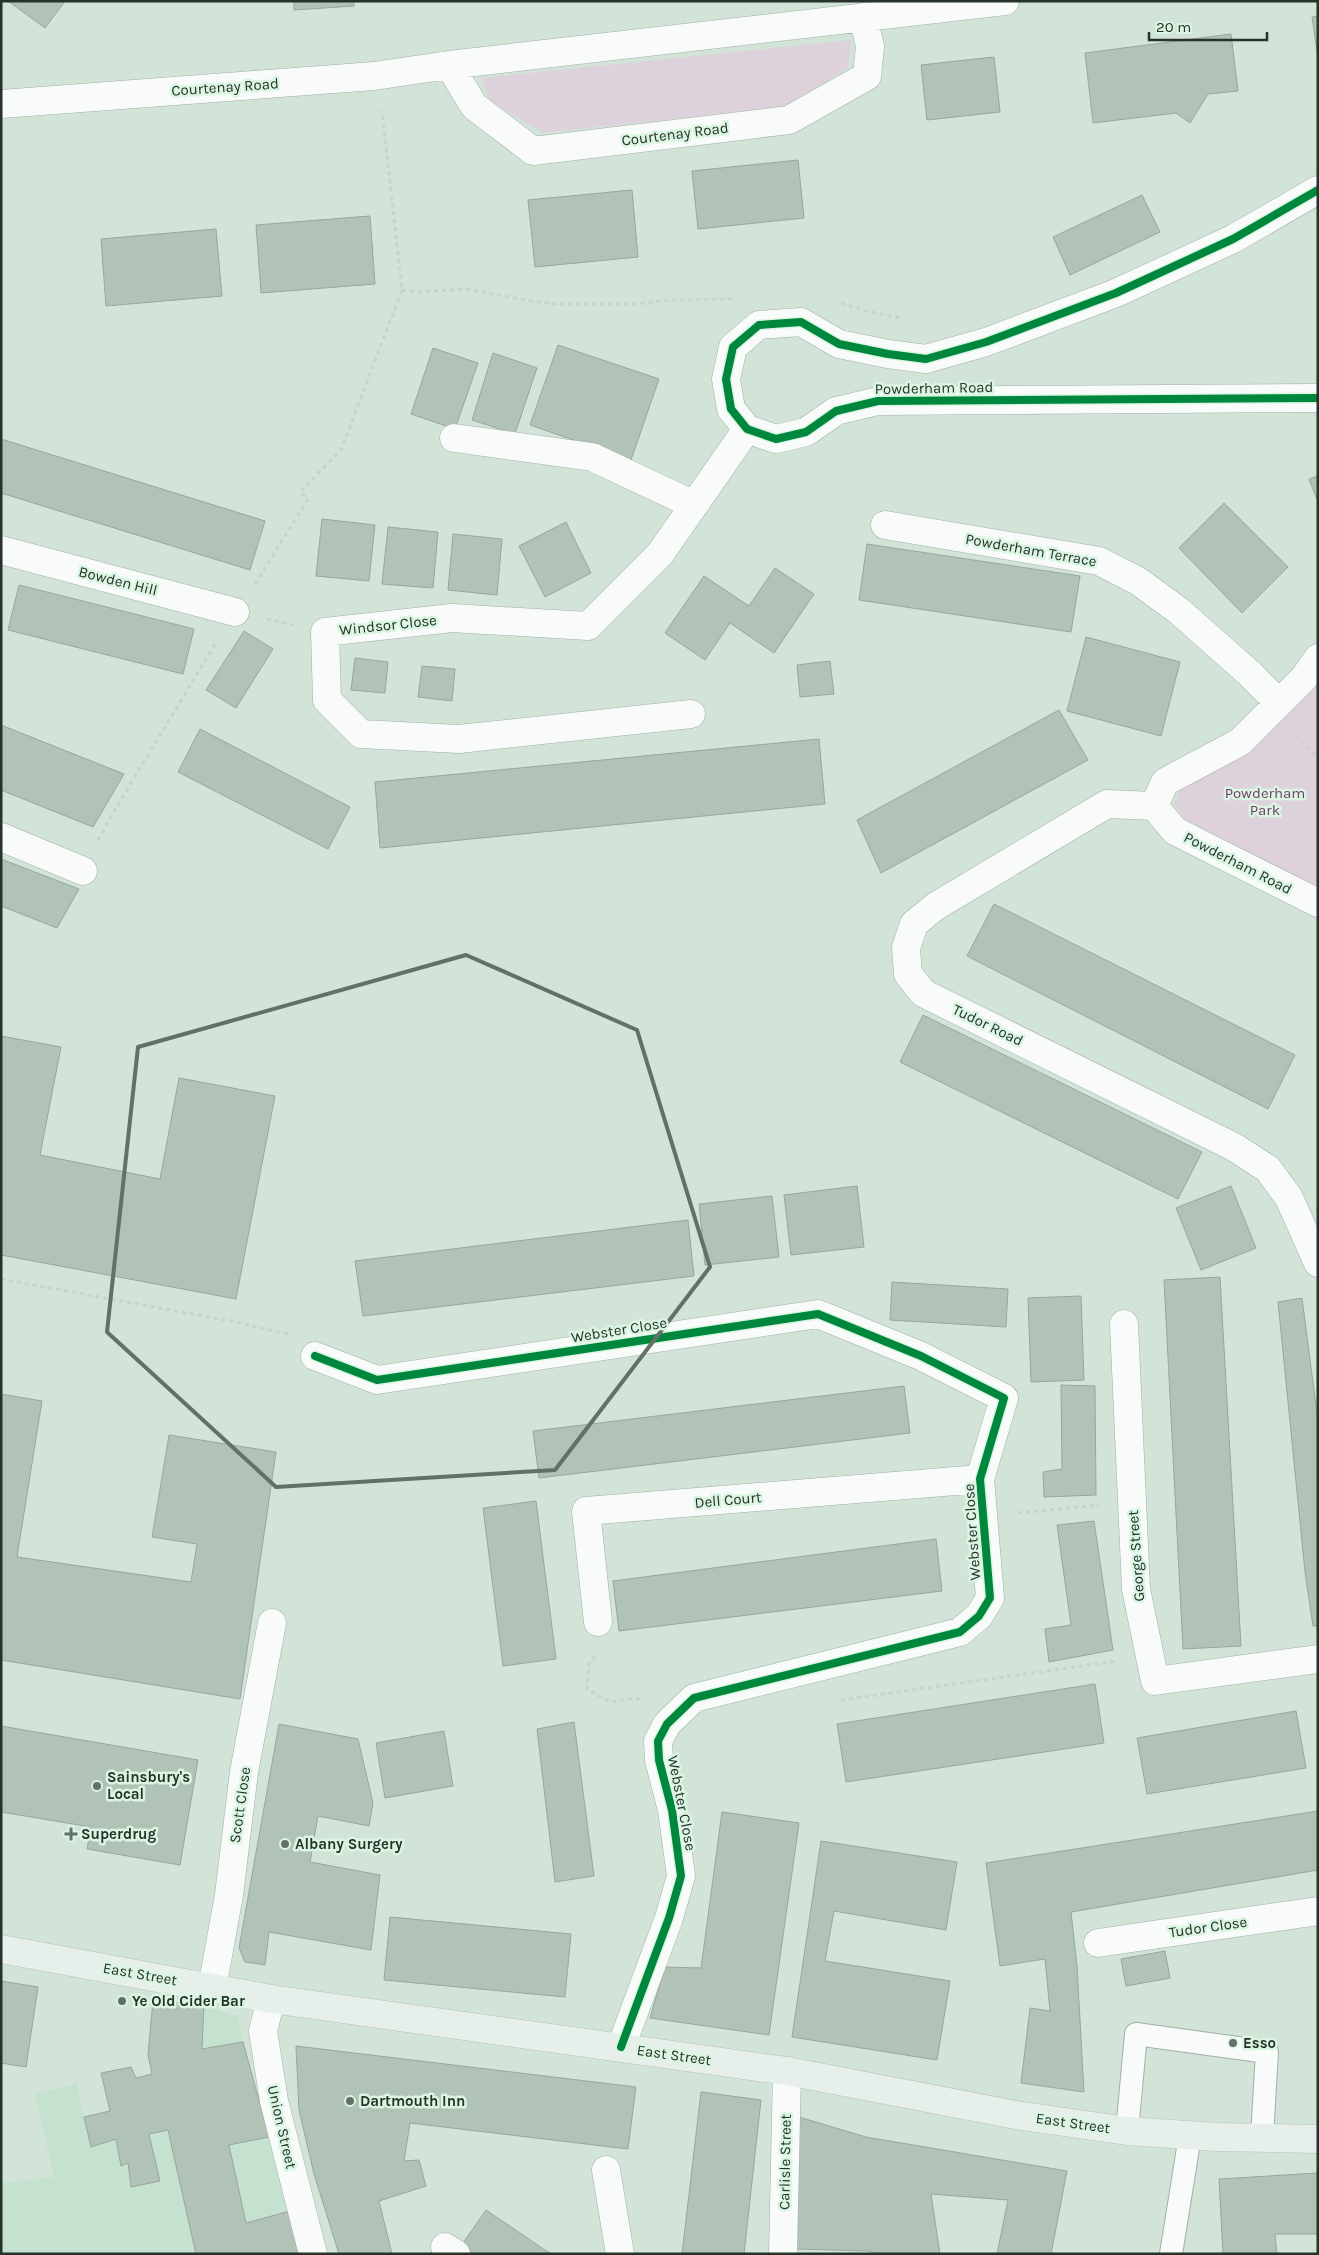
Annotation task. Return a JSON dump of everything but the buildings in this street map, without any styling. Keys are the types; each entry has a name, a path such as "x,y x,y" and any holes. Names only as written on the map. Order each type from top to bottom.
{"main road":[{"name":"East Street","path":"1,1949 270,1999 787,2071 1016,2115 1127,2131 1190,2136 1318,2139"}],"street":[{"name":"Courtenay Road","path":"1,104 374,76 829,10 862,17 1005,1"},
{"name":"Courtenay Road","path":"449,65 474,106 534,151 543,150 789,120 867,76 870,46 862,17"},
{"name":"Powderham Road","path":"1318,190 1234,239 1116,293 986,342 926,359 888,354 839,344 801,322 759,325 733,347 726,379 731,408 747,429 776,440 806,432 836,411 878,401 1318,398"},
{"name":"Windsor Close","path":"691,714 459,739 361,734 327,700 324,632 452,618 588,626 660,554 747,429"},
{"path":"454,438 592,457 694,506"},
{"name":"Powderham Terrace","path":"885,525 1099,561 1138,581 1179,611 1249,673 1279,703"},
{"name":"Bowden Hill","path":"1,550 235,612"},
{"path":"1154,806 1164,782 1240,742 1304,678 1318,658"},
{"name":"Tudor Road","path":"1154,806 1107,804 936,906 914,924 906,948 908,974 923,993 1226,1143 1268,1169 1290,1198 1318,1263"},
{"name":"Powderham Road","path":"1154,806 1175,831 1318,903"},
{"path":"1,837 83,871"},
{"name":"Webster Close","path":"315,1356 377,1380 818,1314 921,1356 1004,1398 980,1479 990,1598 979,1616 960,1632 694,1698 667,1724 658,1741 659,1760 672,1810 681,1876 669,1918 621,2047"},
{"name":"George Street","path":"1124,1324 1136,1589 1155,1681 1318,1659"},
{"name":"Dell Court","path":"598,1622 586,1511 980,1479"},
{"name":"Scott Close","path":"212,1988 229,1895 244,1772 272,1623"},
{"name":"Tudor Close","path":"1098,1943 1318,1911"},
{"name":"Union Street","path":"270,1999 263,2031 273,2092 313,2254"},
{"name":"Carlisle Street","path":"783,2254 787,2071"},
{"path":"606,2170 620,2254"}],"lane":[{"path":"1127,2131 1136,2034 1267,2052 1262,2138"},
{"path":"1171,2254 1190,2136"}],"path":[{"path":"83,871 112,813 235,612 278,550 308,499 300,492 341,450 402,290 381,97 374,76"},
{"path":"402,290 418,292 465,289 556,304 636,304 670,300 742,298"},
{"path":"840,302 866,311 902,318"},
{"path":"235,612 324,632"},
{"path":"1,1279 231,1321 293,1335"},
{"path":"983,1517 1132,1501"},
{"path":"598,1622 602,1648 589,1664 587,1689 610,1702 637,1698 667,1724"},
{"path":"837,1700 1150,1656"}],"highlighted area":[{"path":"466,955 637,1030 710,1267 555,1470 276,1487 107,1332 138,1047"}],"shaded area":[{"path":"153,2000 204,2005 238,2017 300,2254 1,2254 1,2183 54,2177 35,2094 77,2083 84,2117 110,2111 101,2073 131,2067 136,2078 152,2074 148,2055"}],"green space":[{"path":"851,40 848,68 783,107 543,133 490,101 481,78"},
{"name":"Powderham Park","path":"1318,676 1318,887 1186,821 1174,804 1182,786"}],"cycle path":[{"path":"1318,190 1233,239 1116,293 986,342 926,359 888,354 839,344 801,322 759,325 733,347 726,379 731,409 747,429 776,439 806,432 836,411 878,401 1318,398"},
{"path":"315,1356 377,1380 818,1314 921,1356 1004,1398 980,1479 990,1598 979,1616 960,1632 694,1698 667,1724 658,1741 659,1760 672,1810 681,1876 669,1918 621,2047"}],"place":[{"name":"Sainsbury's Local","path":"97,1786"},
{"name":"Superdrug","path":"71,1834"},
{"name":"Albany Surgery","path":"285,1844"},
{"name":"Ye Old Cider Bar","path":"122,2001"},
{"name":"Esso","path":"1233,2043"},
{"name":"Dartmouth Inn","path":"350,2101"}]}
